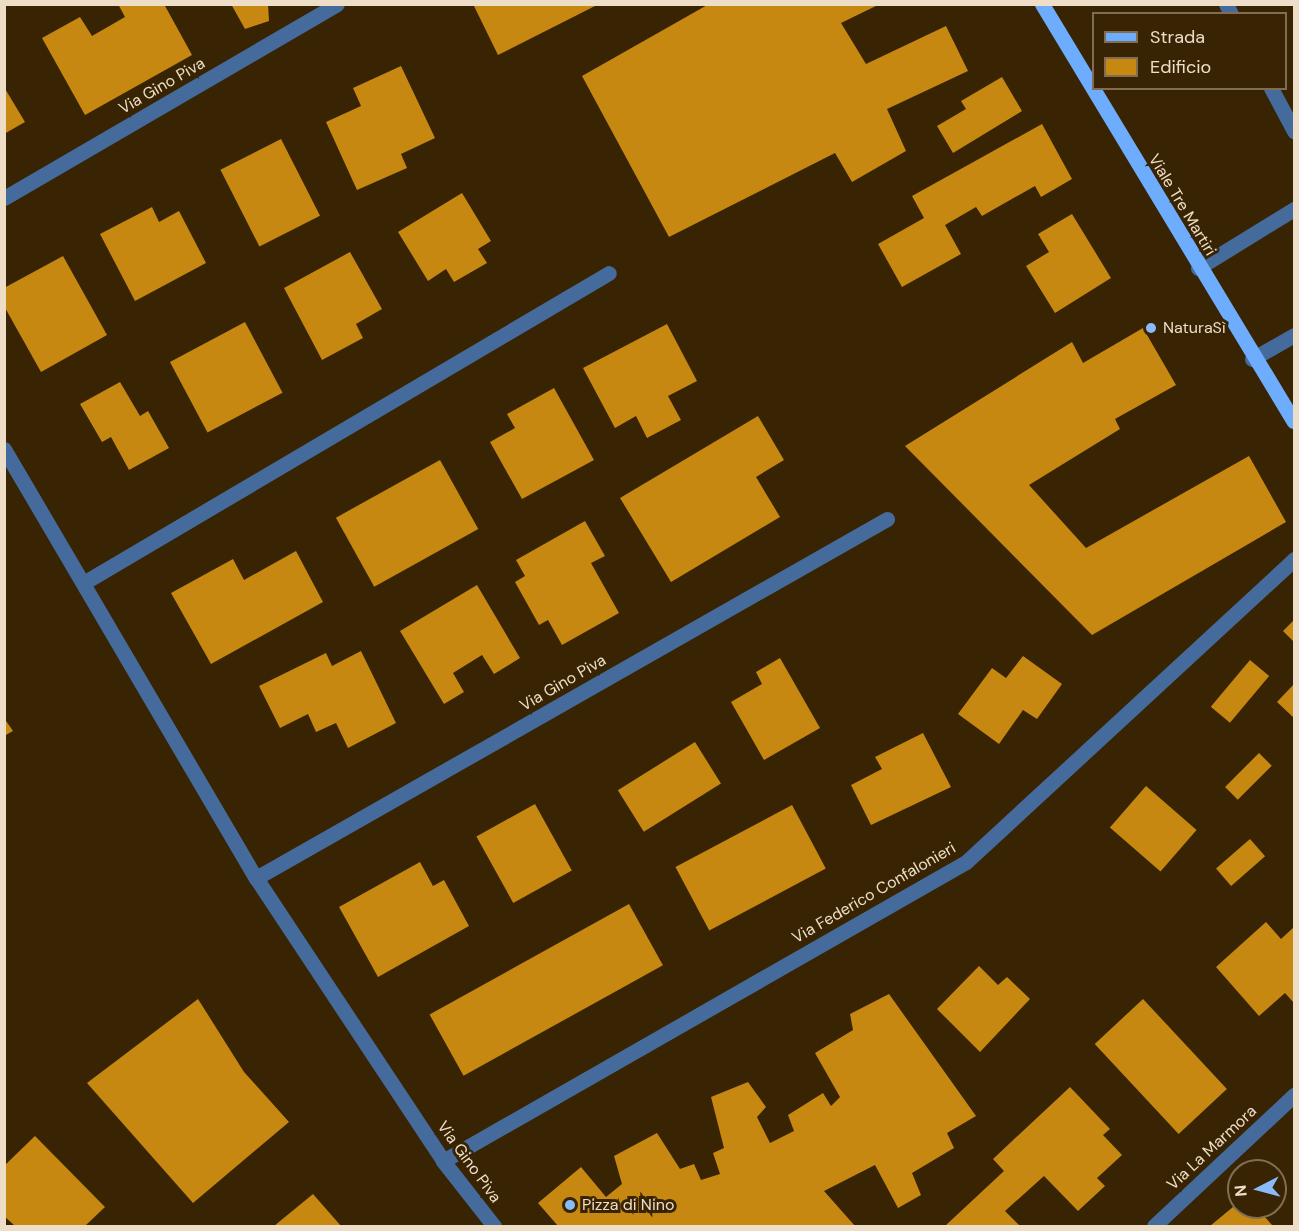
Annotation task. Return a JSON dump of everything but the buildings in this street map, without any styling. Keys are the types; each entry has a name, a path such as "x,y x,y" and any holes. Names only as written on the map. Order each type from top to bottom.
{"main road":[{"name":"Viale Tre Martiri","path":"1042,4 1092,89"},
{"name":"Viale Tre Martiri","path":"1093,90 1252,359 1294,421"}],"street":[{"name":"Via Gino Piva","path":"4,198 337,4"},
{"path":"1272,90 1294,131"},
{"path":"1198,268 1294,209"},
{"path":"85,582 609,273"},
{"path":"1252,359 1294,334"},
{"name":"Via Gino Piva","path":"4,449 85,582 256,878 443,1161 495,1227"},
{"name":"Via Gino Piva","path":"256,878 887,519"},
{"name":"Via Federico Confalonieri","path":"443,1161 966,862 1294,559"},
{"name":"Via La Marmora","path":"1154,1227 1294,1095"}],"place":[{"name":"NaturaSì","path":"1151,328"},
{"name":"Pizza di Nino","path":"570,1205"}]}
